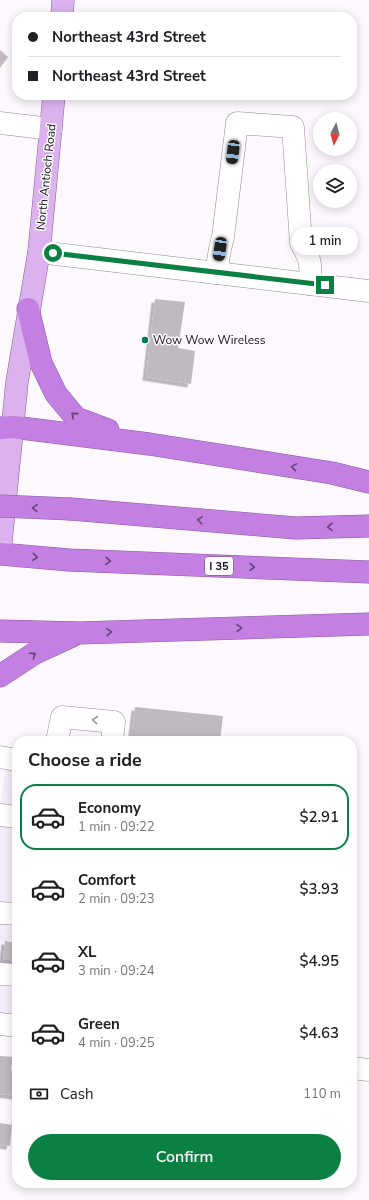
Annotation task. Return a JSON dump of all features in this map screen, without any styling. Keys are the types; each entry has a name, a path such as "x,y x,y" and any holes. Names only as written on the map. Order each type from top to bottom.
{"highway":[{"path":"28,309 41,363 56,394 76,418 149,444"},
{"path":"7,428 149,444 332,473 369,482"},
{"path":"0,506 71,509 296,528 369,526"},
{"name":"I 35","path":"0,553 69,560 369,572"},
{"path":"0,631 79,633 369,624"},
{"path":"0,676 35,653 79,633"}],"main road":[{"name":"North Antioch Road","path":"0,553 7,428 22,354 28,309 39,252 54,100"},
{"name":"North Antioch Road","path":"0,390 22,354"}],"street":[{"path":"0,123 51,129"},
{"path":"216,272 223,237 237,123 293,127 301,243 309,257 311,266 310,284"},
{"path":"39,252 369,291"},
{"path":"58,736 62,717 114,722 113,736"},
{"path":"0,757 12,759"},
{"path":"0,816 12,817"},
{"path":"0,912 12,913"},
{"path":"0,974 12,975"},
{"path":"0,1024 12,1025"},
{"path":"357,1069 369,1070"}],"shaded area":[{"path":"6,765 12,766 12,1014 0,1013 0,806"}],"building":[{"path":"0,50 8,57 0,68"},
{"path":"155,299 185,302 178,348 195,351 191,384 146,377"},
{"path":"135,707 223,716 221,736 132,736"},
{"path":"5,941 12,942 12,960 3,959"},
{"path":"0,1056 12,1057 12,1095 0,1094"},
{"path":"0,1123 12,1125 10,1146 0,1145"}],"place":[{"name":"Wow Wow Wireless","path":"145,340"}],"route":[{"path":"53,253 325,285"}]}
